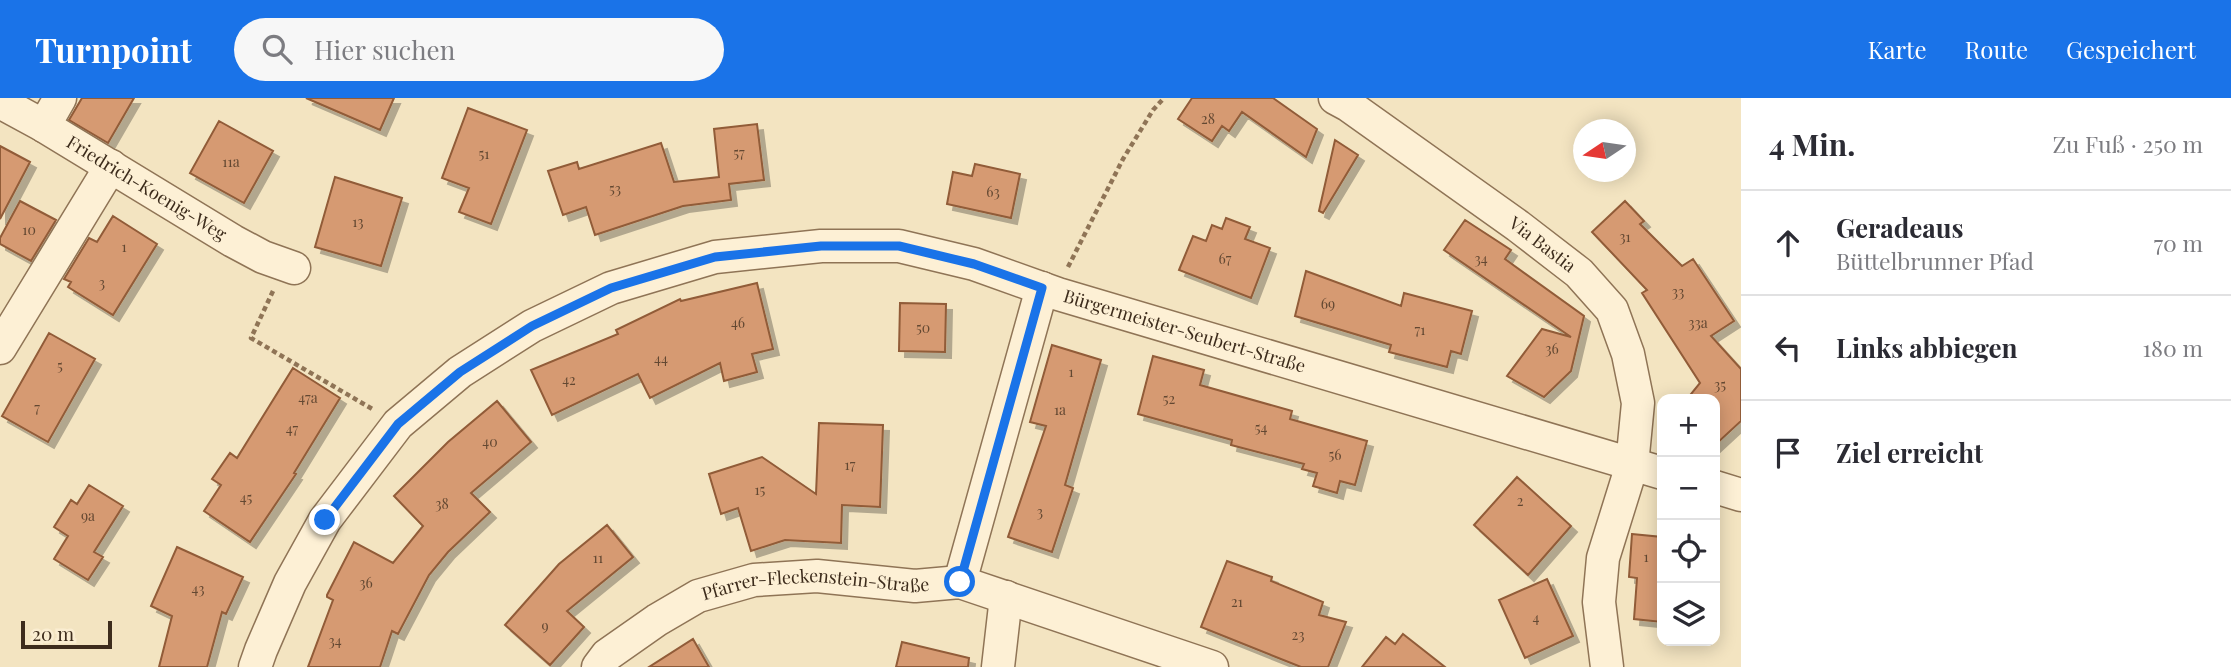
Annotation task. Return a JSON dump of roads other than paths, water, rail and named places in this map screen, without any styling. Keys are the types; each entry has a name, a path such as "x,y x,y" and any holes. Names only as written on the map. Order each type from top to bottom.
{"street":[{"path":"44,126 60,98"},
{"name":"Via Bastia","path":"1335,98 1507,218 1579,273 1612,310 1629,354 1638,403 1632,465 1603,558 1599,602 1607,667"},
{"name":"Friedrich-Koenig-Weg","path":"0,102 233,241 263,257 290,267"},
{"path":"0,348 111,166"},
{"name":"Bürgermeister-Seubert-Straße","path":"255,667 290,583 325,520 398,424 460,372 532,326 611,288 715,257 821,246 899,246 974,264 1042,288 1657,472"},
{"path":"960,582 1042,288"},
{"path":"1720,489 1741,495"},
{"name":"Pfarrer-Fleckenstein-Straße","path":"598,667 607,655 657,620 698,596 754,580 817,576 915,586 960,582 1212,667"},
{"path":"998,667 1006,597"}]}
